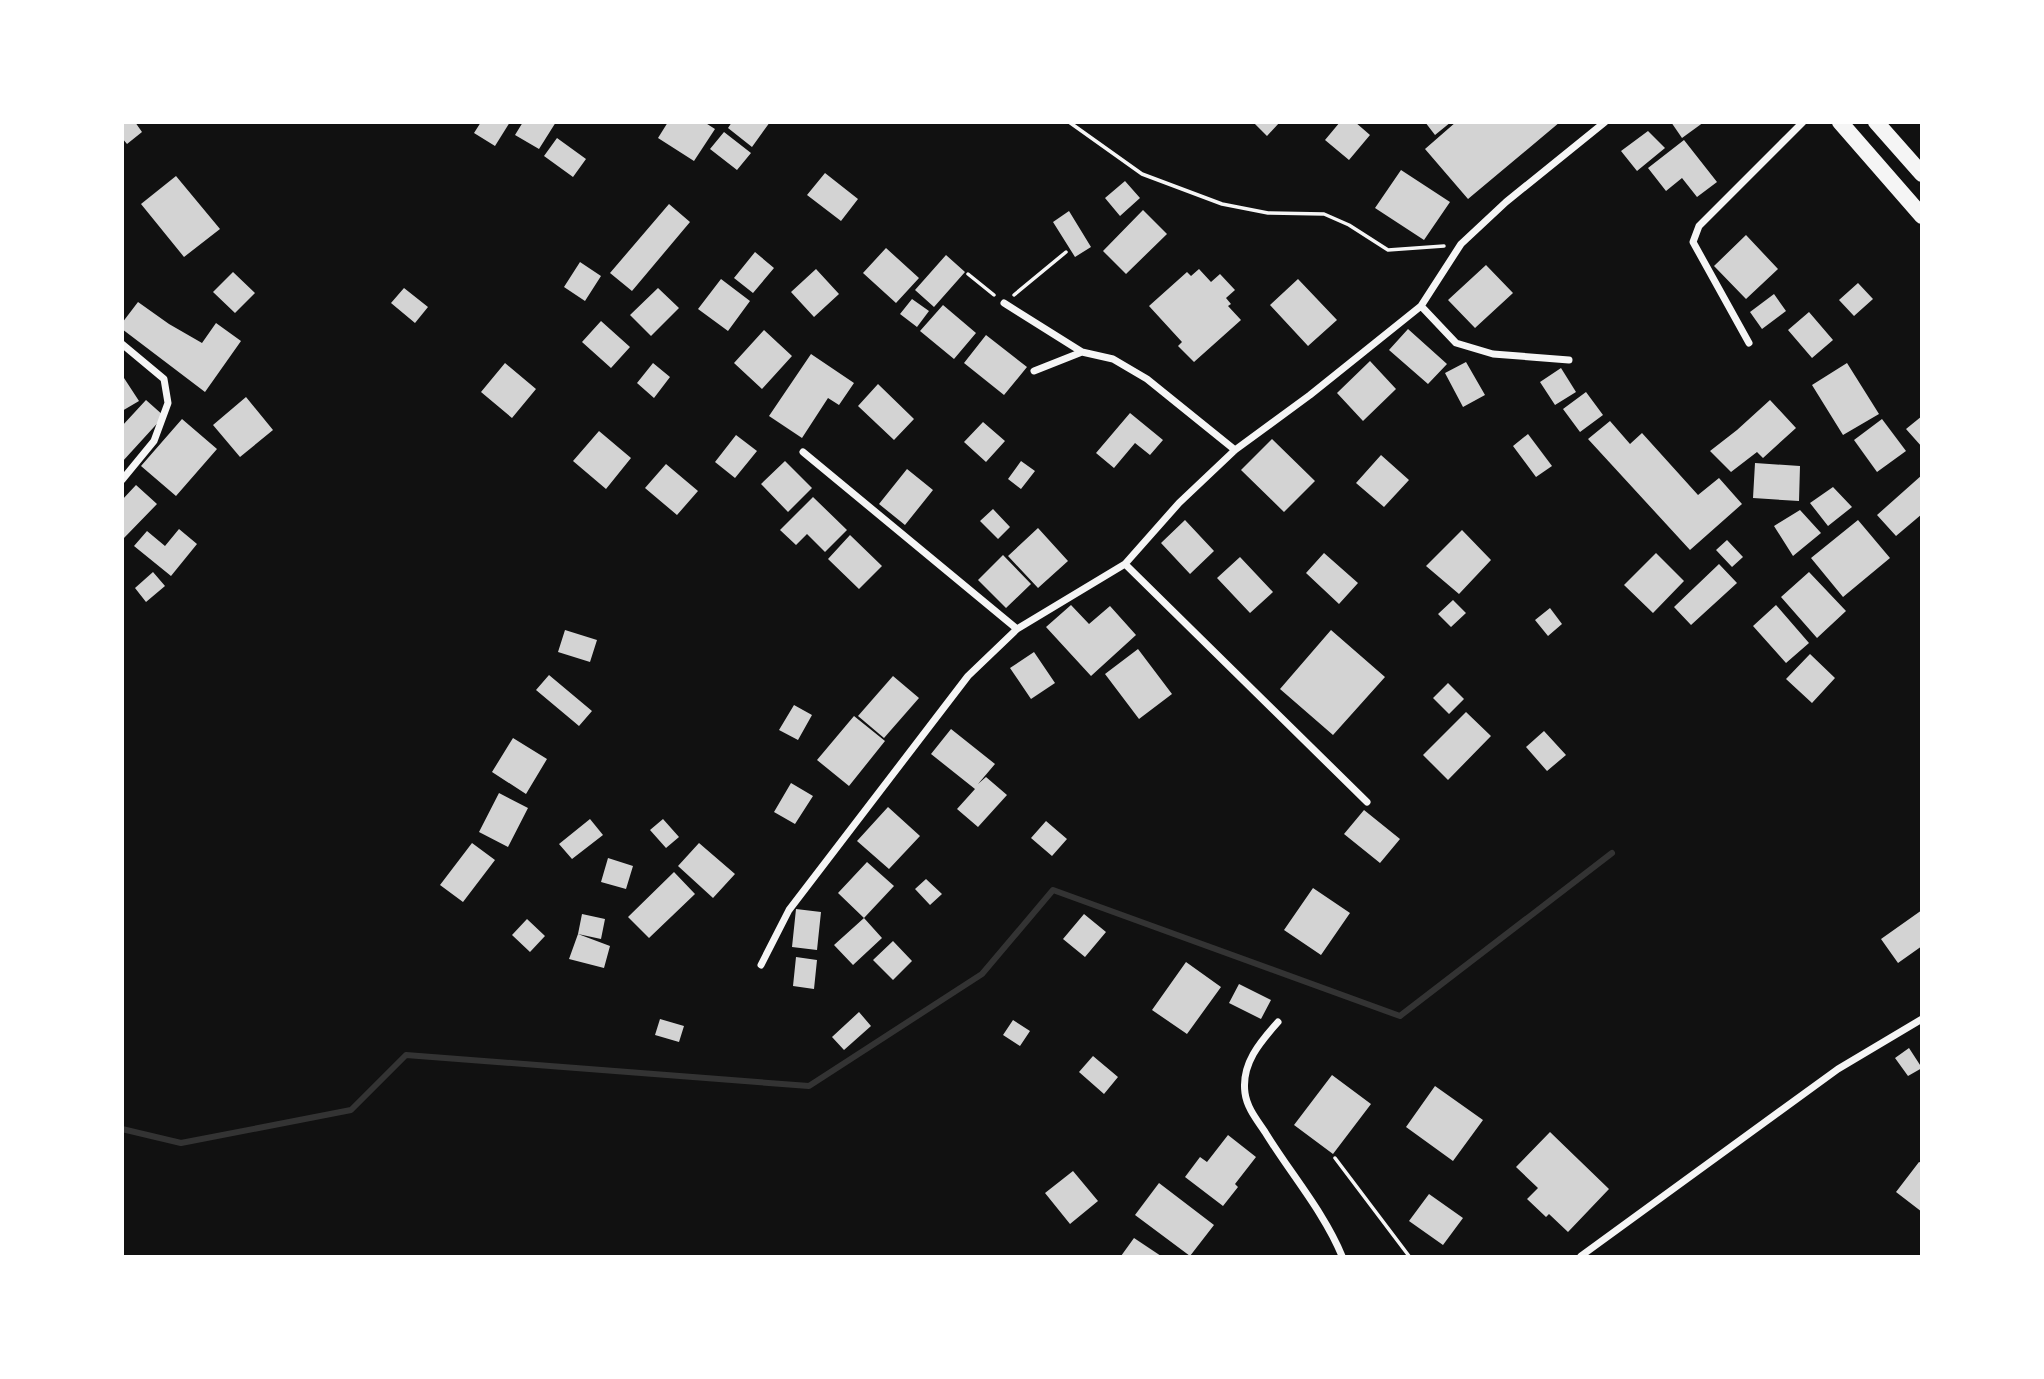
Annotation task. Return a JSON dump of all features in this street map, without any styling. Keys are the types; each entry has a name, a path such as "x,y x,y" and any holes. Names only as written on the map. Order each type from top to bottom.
{"main road":[{"path":"1840,122 1922,216"},
{"path":"1876,122 1922,174"}],"street":[{"path":"761,965 789,910 968,676 1017,629 1125,564 1179,503 1236,450 1421,306 1461,244 1506,202 1605,122"},
{"path":"1749,342 1693,242 1699,226 1803,122"},
{"path":"1004,303 1082,352 1112,359 1147,379 1236,450"},
{"path":"1421,306 1456,343 1493,354 1569,360"},
{"path":"122,344 164,379 168,404 154,441 122,480"},
{"path":"1034,371 1082,352"},
{"path":"803,452 1017,629"},
{"path":"1125,564 1367,802"},
{"path":"1581,1256 1838,1069 1922,1019"},
{"path":"1278,1023 1255,1048 1246,1073 1245,1092 1248,1105 1333,1235 1342,1256"}],"path":[{"path":"1069,122 1142,174 1222,204 1268,213 1324,214 1349,225 1388,250 1461,244"},
{"path":"968,274 1004,303 1066,252"},
{"path":"1335,1158 1409,1256"}],"building":[{"path":"122,122 135,122 142,132 127,144 122,138"},
{"path":"481,122 510,122 495,146 474,133"},
{"path":"523,122 556,122 539,149 515,135"},
{"path":"668,122 704,122 715,129 694,161 658,138"},
{"path":"732,122 770,122 752,147 728,128"},
{"path":"1253,122 1280,122 1267,136"},
{"path":"1340,122 1355,122 1370,135 1349,160 1325,140"},
{"path":"1425,122 1451,122 1435,135"},
{"path":"1456,122 1560,122 1468,199 1425,149"},
{"path":"1671,122 1704,122 1682,138"},
{"path":"1648,131 1665,148 1637,171 1621,151"},
{"path":"724,132 751,153 737,170 710,149"},
{"path":"557,138 586,159 573,177 544,156"},
{"path":"1684,140 1717,182 1697,197 1682,178 1666,191 1648,168"},
{"path":"1401,170 1450,202 1424,240 1375,208"},
{"path":"825,173 858,199 841,221 807,195"},
{"path":"176,176 220,229 184,257 141,204"},
{"path":"1125,181 1140,198 1120,216 1105,198"},
{"path":"669,204 690,222 632,291 610,273"},
{"path":"1143,210 1167,234 1126,274 1103,251"},
{"path":"1069,211 1091,247 1075,257 1053,222"},
{"path":"1746,235 1778,269 1746,299 1714,266"},
{"path":"886,248 919,278 896,303 863,273"},
{"path":"755,252 774,268 753,293 734,278"},
{"path":"946,255 965,272 934,307 915,290"},
{"path":"580,262 601,276 585,301 564,287"},
{"path":"1486,265 1513,293 1475,328 1448,300"},
{"path":"816,269 839,294 814,317 791,292"},
{"path":"1199,269 1211,282 1220,274 1235,290 1226,298 1231,304 1228,306 1241,320 1194,362 1178,346 1182,342 1149,306 1187,272 1191,276"},
{"path":"233,272 255,293 235,313 213,292"},
{"path":"721,279 750,301 728,331 698,309"},
{"path":"1298,279 1337,320 1308,346 1270,305"},
{"path":"1858,283 1873,299 1854,316 1839,300"},
{"path":"404,288 428,307 415,323 391,303"},
{"path":"658,288 679,308 651,336 630,315"},
{"path":"1774,294 1786,311 1762,329 1750,312"},
{"path":"912,299 929,311 917,327 900,314"},
{"path":"138,302 202,343 216,323 241,341 205,392 122,329 122,323"},
{"path":"943,305 976,333 954,359 920,331"},
{"path":"1809,312 1833,340 1812,358 1788,330"},
{"path":"601,321 630,347 611,368 582,342"},
{"path":"1408,329 1447,364 1428,384 1389,350"},
{"path":"764,330 792,356 762,389 734,363"},
{"path":"986,335 1027,367 1004,395 964,363"},
{"path":"811,354 854,383 839,405 828,398 802,438 769,416"},
{"path":"1370,361 1396,389 1363,421 1337,393"},
{"path":"1466,362 1485,395 1463,407 1445,373"},
{"path":"505,363 536,389 512,418 481,392"},
{"path":"653,363 670,377 654,398 637,383"},
{"path":"1847,363 1879,414 1843,435 1812,385"},
{"path":"1561,368 1576,392 1555,405 1540,382"},
{"path":"124,378 139,401 122,411 122,379"},
{"path":"878,384 914,419 894,440 858,406"},
{"path":"1586,392 1603,415 1580,432 1563,409"},
{"path":"246,397 273,430 240,457 213,425"},
{"path":"146,400 164,416 122,462 122,426"},
{"path":"1770,400 1796,428 1763,458 1757,452 1731,472 1710,451"},
{"path":"1130,413 1163,440 1150,455 1135,443 1114,468 1096,453"},
{"path":"1922,416 1922,447 1906,429"},
{"path":"182,419 217,449 176,496 141,466"},
{"path":"1882,419 1906,451 1877,472 1854,440"},
{"path":"1610,421 1630,444 1642,433 1698,495 1719,478 1742,504 1690,550 1588,439"},
{"path":"983,422 1005,441 986,462 964,442"},
{"path":"599,431 631,458 606,489 573,461"},
{"path":"1528,434 1552,466 1536,477 1513,446"},
{"path":"736,435 757,451 735,478 715,462"},
{"path":"1272,439 1315,481 1284,512 1241,470"},
{"path":"1381,455 1409,480 1384,507 1356,483"},
{"path":"785,461 812,488 788,512 761,484"},
{"path":"1021,461 1035,471 1021,489 1008,479"},
{"path":"1755,463 1800,466 1799,501 1753,498"},
{"path":"666,464 698,491 677,515 645,488"},
{"path":"907,469 933,490 905,525 879,504"},
{"path":"1922,475 1922,514 1896,536 1877,515"},
{"path":"136,485 157,504 124,538 122,500"},
{"path":"1833,487 1852,507 1828,526 1810,503"},
{"path":"813,497 847,530 825,552 807,534 796,545 780,530"},
{"path":"993,509 1010,527 998,539 980,521"},
{"path":"1800,510 1821,533 1793,556 1774,526"},
{"path":"1185,520 1214,551 1190,574 1161,543"},
{"path":"1858,520 1890,558 1843,597 1811,558"},
{"path":"1038,528 1068,561 1038,588 1008,556"},
{"path":"179,529 197,544 171,576 134,546 147,531 165,546"},
{"path":"1462,530 1491,560 1459,594 1426,566"},
{"path":"850,535 882,566 859,589 828,559"},
{"path":"1727,540 1743,557 1732,567 1716,550"},
{"path":"1324,553 1358,583 1339,604 1306,573"},
{"path":"1656,553 1684,581 1653,613 1624,585"},
{"path":"1003,555 1031,584 1006,608 978,580"},
{"path":"1240,557 1273,592 1250,613 1217,578"},
{"path":"1719,564 1737,583 1691,625 1674,607"},
{"path":"153,572 165,586 146,602 135,588"},
{"path":"1809,572 1846,611 1817,638 1781,597"},
{"path":"1453,600 1466,613 1451,627 1438,614"},
{"path":"1071,605 1089,624 1110,606 1136,635 1091,676 1046,627"},
{"path":"1776,605 1809,643 1786,663 1753,626"},
{"path":"1550,608 1562,624 1548,636 1535,620"},
{"path":"565,630 597,640 590,662 558,652"},
{"path":"1331,630 1385,677 1333,735 1280,689"},
{"path":"1138,649 1172,694 1139,719 1105,674"},
{"path":"1034,652 1055,683 1031,699 1010,668"},
{"path":"1810,654 1835,678 1812,703 1786,679"},
{"path":"549,675 592,711 579,726 536,690"},
{"path":"893,676 919,698 884,738 858,716"},
{"path":"1448,683 1464,699 1449,714 1433,698"},
{"path":"794,705 812,715 798,740 779,730"},
{"path":"1466,712 1491,736 1448,780 1423,755"},
{"path":"854,716 885,741 849,786 817,760"},
{"path":"951,729 995,764 978,784 986,777 1007,795 978,827 957,809 975,789 931,754"},
{"path":"1544,731 1566,755 1547,771 1526,747"},
{"path":"513,738 547,759 526,794 492,772"},
{"path":"791,783 813,796 795,824 774,812"},
{"path":"499,793 528,808 508,847 479,832"},
{"path":"888,807 920,836 889,869 857,841"},
{"path":"1364,810 1400,839 1380,863 1344,834"},
{"path":"590,819 603,835 572,859 559,844"},
{"path":"663,819 679,837 666,848 650,830"},
{"path":"1046,821 1067,839 1052,856 1031,838"},
{"path":"472,843 495,860 463,902 440,885"},
{"path":"699,843 735,874 713,898 678,866"},
{"path":"608,858 633,866 626,889 601,882"},
{"path":"867,862 894,886 864,918 838,893"},
{"path":"674,872 695,894 649,938 628,917"},
{"path":"926,879 942,894 930,905 915,889"},
{"path":"1313,888 1350,913 1321,955 1284,930"},
{"path":"796,909 821,912 817,950 792,947"},
{"path":"1922,910 1922,946 1898,963 1881,939"},
{"path":"582,914 605,919 601,939 578,934"},
{"path":"1084,914 1106,932 1085,957 1063,939"},
{"path":"864,918 882,938 853,965 834,945"},
{"path":"527,919 545,936 530,952 512,935"},
{"path":"578,934 610,946 604,968 569,959"},
{"path":"893,941 912,961 893,980 873,960"},
{"path":"796,957 817,960 814,989 793,986"},
{"path":"1186,962 1221,987 1187,1034 1152,1010"},
{"path":"1239,984 1271,1000 1261,1019 1229,1003"},
{"path":"859,1012 871,1026 844,1050 832,1037"},
{"path":"660,1019 684,1026 679,1042 655,1035"},
{"path":"1013,1020 1030,1031 1020,1046 1003,1035"},
{"path":"1909,1048 1922,1068 1908,1076 1895,1058"},
{"path":"1093,1056 1118,1077 1104,1094 1079,1072"},
{"path":"1332,1075 1371,1104 1333,1154 1294,1125"},
{"path":"1435,1086 1483,1120 1453,1161 1406,1127"},
{"path":"1550,1132 1609,1189 1568,1232 1549,1214 1546,1217 1527,1199 1538,1188 1516,1167"},
{"path":"1228,1135 1256,1157 1235,1184 1238,1187 1223,1206 1185,1177 1200,1157 1207,1162"},
{"path":"1919,1162 1922,1163 1922,1212 1896,1192"},
{"path":"1073,1171 1098,1201 1070,1224 1045,1193"},
{"path":"1159,1183 1214,1225 1190,1256 1135,1215"},
{"path":"1429,1194 1463,1218 1443,1245 1409,1221"},
{"path":"1134,1238 1161,1256 1121,1256"}],"waterway":[{"path":"122,1129 181,1143 351,1110 406,1055 809,1086 982,974 1053,890 1400,1016 1612,853"}]}
